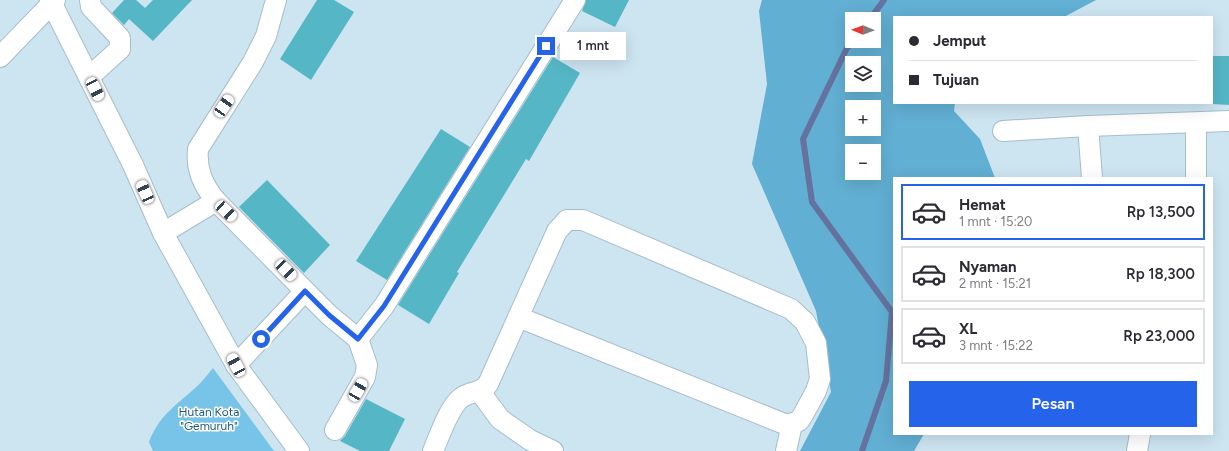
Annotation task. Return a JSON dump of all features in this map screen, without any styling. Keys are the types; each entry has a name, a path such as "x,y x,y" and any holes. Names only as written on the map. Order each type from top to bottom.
{"street":[{"path":"89,77 120,49 121,44 120,38 91,7 90,0"},
{"path":"276,0 266,36 253,62 198,149 197,163 206,189 216,202 329,315 358,339 367,364 365,377 335,430"},
{"path":"0,58 52,1 133,165 163,233 236,365 299,451"},
{"path":"358,339 388,299 567,3"},
{"path":"1003,131 1088,126 1196,124 1229,121"},
{"path":"1196,124 1196,177"},
{"path":"1088,126 1092,177"},
{"path":"163,233 216,202"},
{"path":"433,451 459,399 471,393 480,392 488,384 518,317 557,231 567,220 582,220 791,309 806,322 816,343 820,378 816,391 799,421 787,425 518,317"},
{"path":"236,365 305,291"},
{"path":"480,392 500,419 530,440 553,451"},
{"path":"786,451 792,424"},
{"path":"1138,451 1140,435"}],"green space":[{"name":"Hutan Kota \"Gemuruh\"","path":"213,368 274,451 153,451 149,442 157,425 168,412 197,387"}],"shaded area":[{"path":"762,0 1096,0 1066,16 893,16 893,104 955,104 954,111 980,139 995,177 893,177 893,435 923,435 914,451 800,451 831,392 816,311 752,164 767,84 759,11"}],"building":[{"path":"124,0 136,0 145,8 153,0 192,0 153,41 129,19 124,25 112,13"},
{"path":"317,0 334,0 354,12 311,80 280,59"},
{"path":"586,0 629,0 615,27 582,11"},
{"path":"1213,56 1229,56 1229,105 1212,104"},
{"path":"553,57 580,73 529,161 526,159 457,272 459,273 429,324 398,305"},
{"path":"441,129 470,147 387,280 356,261"},
{"path":"267,180 330,245 304,273 239,207"},
{"path":"366,399 405,419 389,451 360,451 340,441 345,436"}],"waterway":[{"path":"875,12 884,0"},
{"path":"847,48 803,139 812,202 892,312 886,381 862,451"}],"route":[{"path":"261,339 305,291 329,315 358,339 384,306 546,46"}]}
